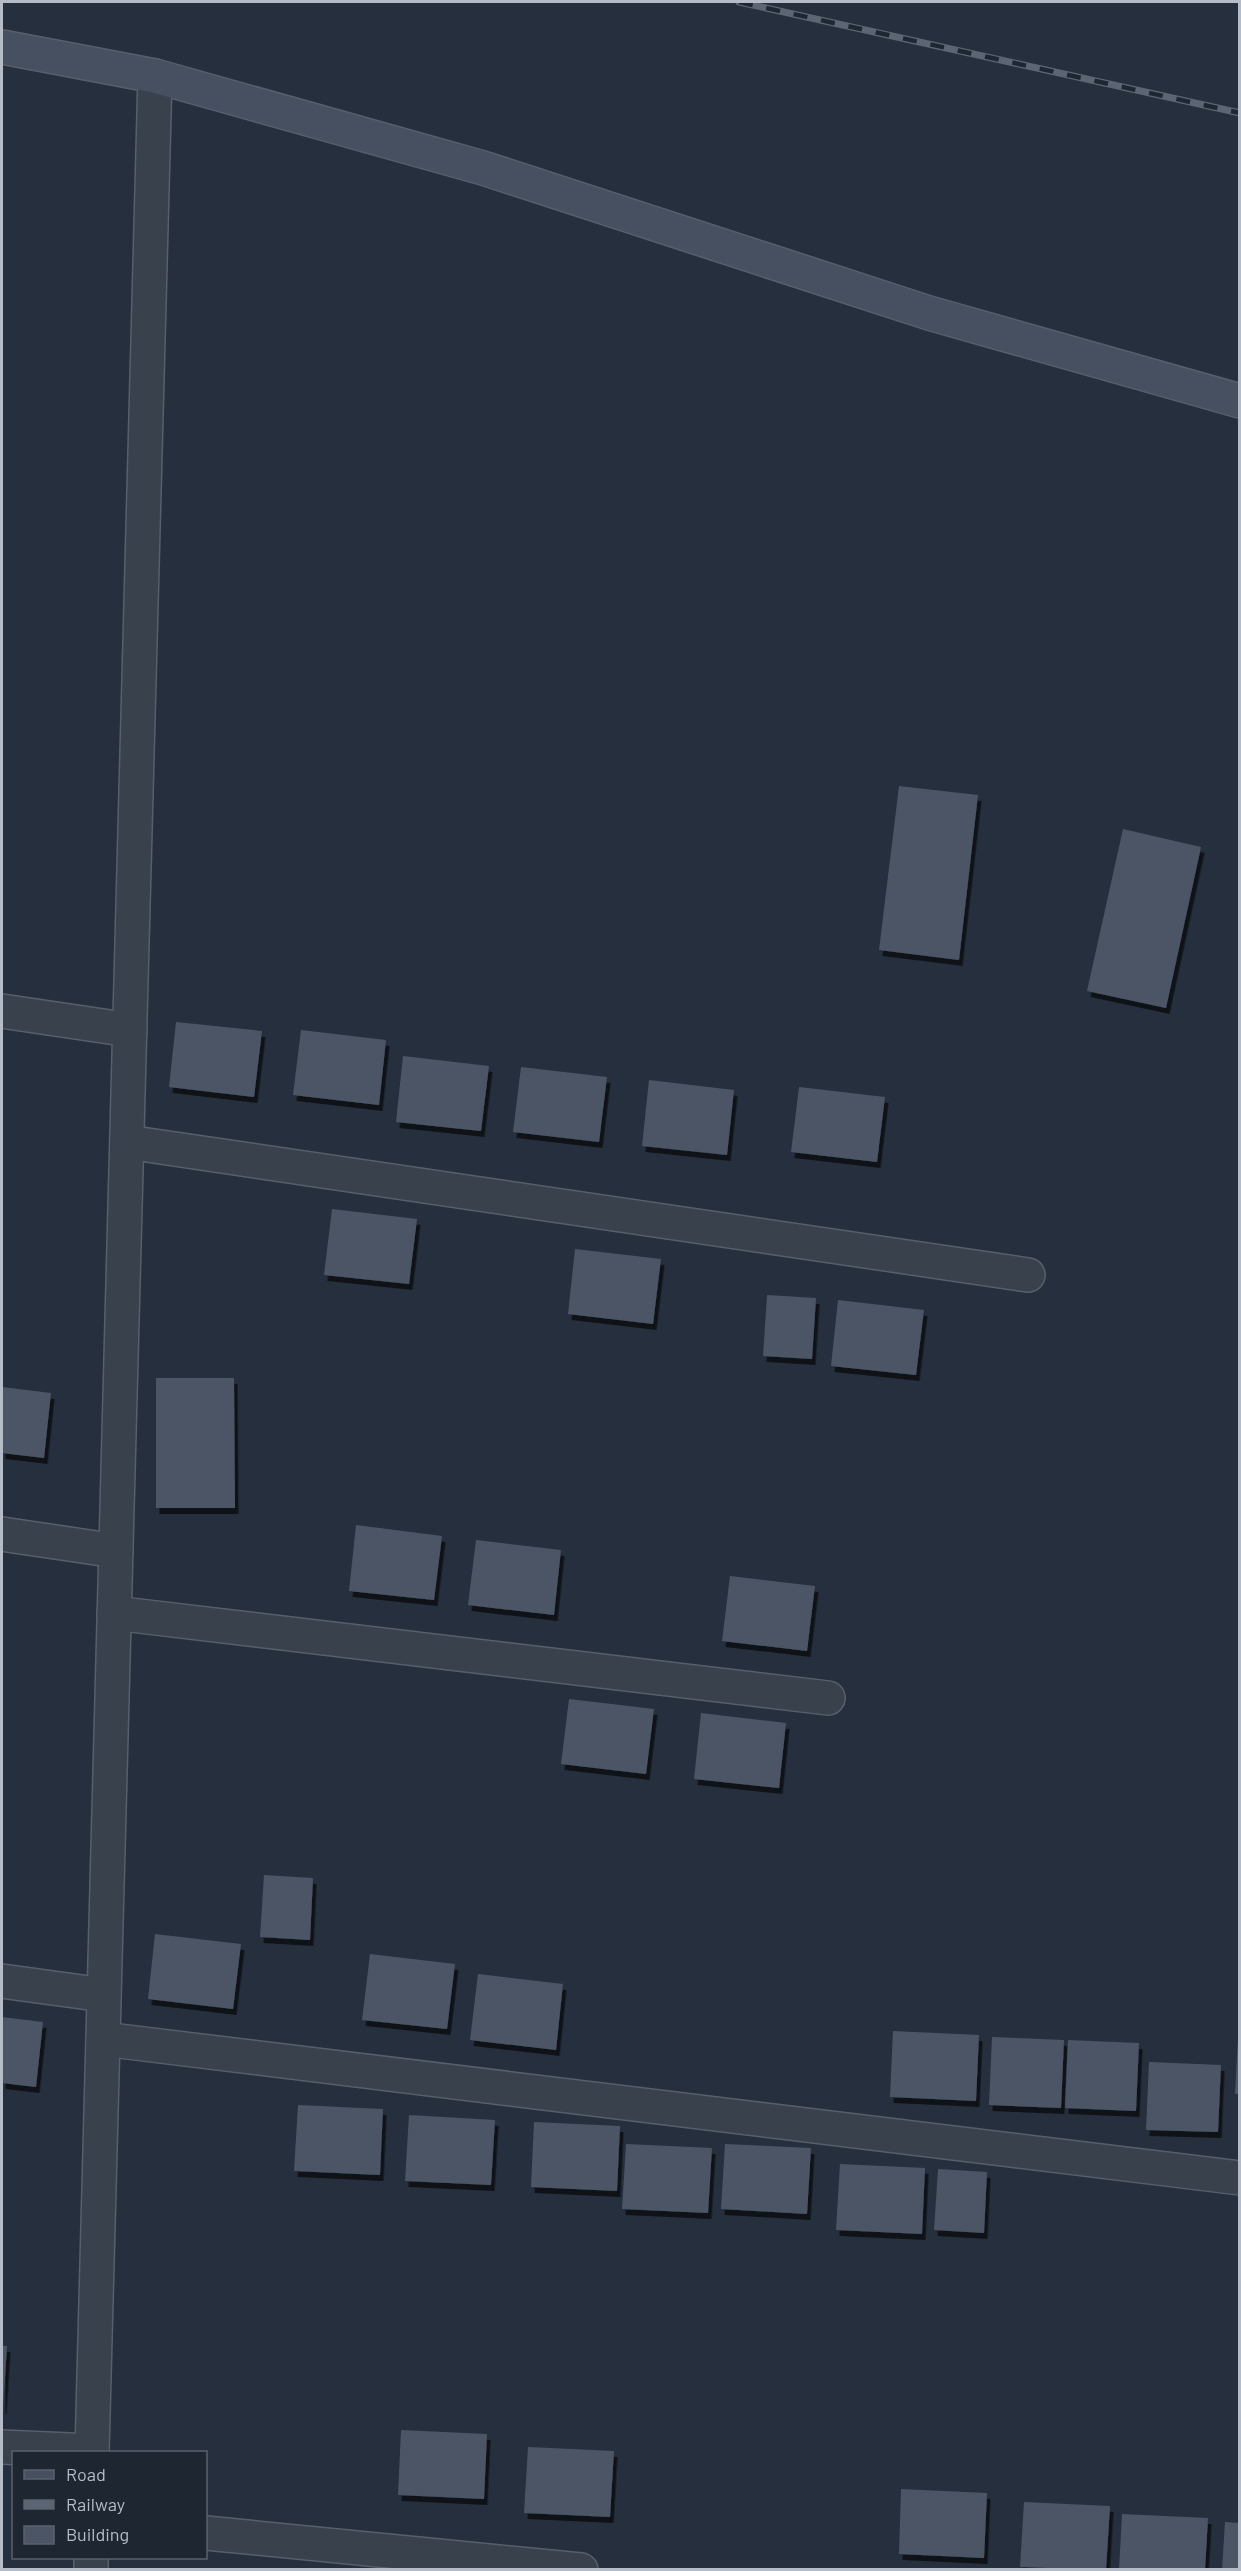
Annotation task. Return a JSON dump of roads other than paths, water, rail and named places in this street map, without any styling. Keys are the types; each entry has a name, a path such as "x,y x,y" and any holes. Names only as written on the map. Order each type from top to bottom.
{"main road":[{"path":"2,47 155,76 483,168 929,313 1239,401"}],"street":[{"path":"92,2451 155,76"},
{"path":"2,1011 130,1030"},
{"path":"127,1142 1028,1275"},
{"path":"2,1534 116,1551"},
{"path":"114,1612 828,1698"},
{"path":"2,1981 104,1995"},
{"path":"103,2039 1239,2178"},
{"path":"2,2447 74,2451"},
{"path":"207,2533 581,2570"}],"railway":[{"path":"739,2 1240,113"}]}
